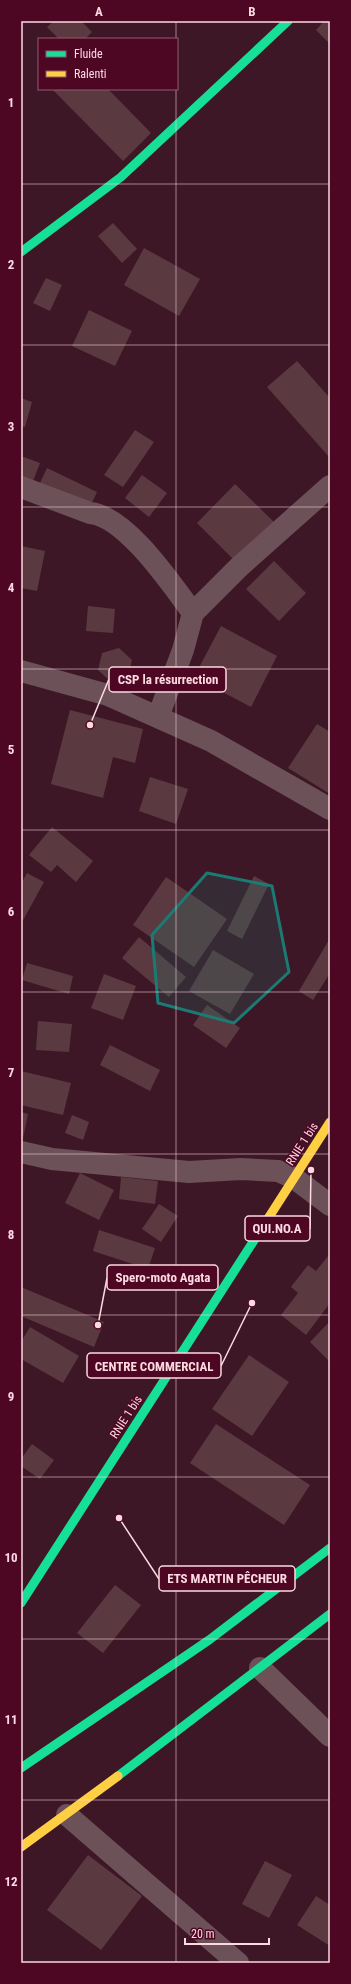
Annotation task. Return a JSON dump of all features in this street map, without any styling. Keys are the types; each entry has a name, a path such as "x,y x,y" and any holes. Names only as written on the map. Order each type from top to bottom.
{"main road":[{"path":"21,252 119,178 180,123 250,54 288,21"},
{"name":"RNIE 1 bis","path":"21,1603 330,1122"},
{"path":"21,1768 209,1640 330,1548"},
{"path":"21,1847 67,1815 330,1614"}],"street":[{"path":"158,717 183,650 193,613 239,567 330,486"},
{"path":"21,487 90,513 97,514 128,534 167,578 193,613"},
{"path":"21,671 108,695 158,717 211,741 330,809"},
{"path":"21,1152 52,1159 110,1166 189,1172 241,1169 278,1171 294,1178 330,1205"},
{"path":"260,1668 330,1736"},
{"path":"67,1815 238,1963"}],"highlighted area":[{"path":"207,873 272,886 289,972 234,1023 158,1003 152,935"}],"building":[{"path":"54,21 81,21 92,32 86,38 58,38 47,27"},
{"path":"324,21 330,21 330,44 316,30"},
{"path":"53,90 109,90 151,133 123,161"},
{"path":"113,223 137,249 122,263 98,236"},
{"path":"144,248 200,279 179,316 124,285"},
{"path":"46,278 62,285 50,311 33,303"},
{"path":"89,310 132,331 115,366 72,346"},
{"path":"297,361 330,398 330,458 267,387"},
{"path":"21,398 32,402 25,427 21,426"},
{"path":"135,430 154,442 123,487 104,475"},
{"path":"21,456 40,463 33,481 21,477"},
{"path":"47,468 97,492 90,507 40,483"},
{"path":"142,475 167,493 149,517 125,498"},
{"path":"235,484 274,522 235,561 197,523"},
{"path":"21,546 45,551 37,591 21,588"},
{"path":"274,561 306,593 279,621 246,589"},
{"path":"88,606 115,609 113,633 86,631"},
{"path":"221,626 277,656 251,707 194,677"},
{"path":"119,648 132,660 128,678 111,682 98,670 102,653"},
{"path":"70,710 143,729 135,763 113,757 103,798 51,784"},
{"path":"317,724 330,732 330,794 288,768"},
{"path":"150,777 188,789 176,824 139,811"},
{"path":"52,827 93,861 76,882 57,865 51,872 29,855"},
{"path":"27,873 44,882 21,924 21,884"},
{"path":"254,876 269,884 242,939 227,931"},
{"path":"166,877 227,919 194,967 133,925"},
{"path":"139,937 186,977 169,997 122,958"},
{"path":"330,938 330,973 313,1000 299,991"},
{"path":"213,950 254,974 230,1014 189,991"},
{"path":"27,963 73,976 69,994 22,980"},
{"path":"104,974 136,986 123,1020 91,1008"},
{"path":"207,1005 240,1028 226,1048 193,1025"},
{"path":"38,1021 72,1024 69,1052 36,1050"},
{"path":"110,1045 160,1070 150,1091 100,1065"},
{"path":"21,1071 71,1083 63,1115 21,1105"},
{"path":"21,1112 28,1114 22,1143 21,1143"},
{"path":"72,1115 89,1122 83,1140 65,1133"},
{"path":"80,1173 114,1190 99,1220 65,1203"},
{"path":"121,1177 158,1181 155,1204 119,1199"},
{"path":"159,1204 178,1216 161,1242 142,1229"},
{"path":"99,1230 155,1248 148,1269 93,1251"},
{"path":"329,1255 330,1303 306,1335 281,1315 298,1293 291,1287 308,1265 316,1271"},
{"path":"21,1287 104,1322 94,1347 21,1316"},
{"path":"330,1321 330,1362 310,1342"},
{"path":"30,1327 79,1356 63,1383 21,1359 21,1342"},
{"path":"249,1355 289,1382 252,1436 212,1409"},
{"path":"216,1424 310,1485 284,1525 190,1463"},
{"path":"32,1444 54,1460 40,1479 21,1466 21,1459"},
{"path":"115,1585 141,1605 103,1653 77,1633"},
{"path":"88,1855 142,1896 101,1950 47,1910"},
{"path":"265,1861 292,1875 269,1918 242,1904"},
{"path":"316,1896 330,1905 330,1946 297,1925"}],"traffic: fast":[{"path":"21,252 121,177 288,21"},
{"path":"21,1603 269,1217"},
{"path":"21,1768 209,1640 330,1548"},
{"path":"118,1776 330,1614"}],"traffic: slow":[{"path":"269,1217 330,1122"},
{"path":"21,1847 118,1776"}],"place":[{"name":"CSP la résurrection","path":"90,725"},
{"name":"QUI.NO.A","path":"311,1170"},
{"name":"CENTRE COMMERCIAL","path":"252,1303"},
{"name":"Spero-moto Agata","path":"98,1325"},
{"name":"ETS MARTIN PÊCHEUR","path":"119,1518"}]}
